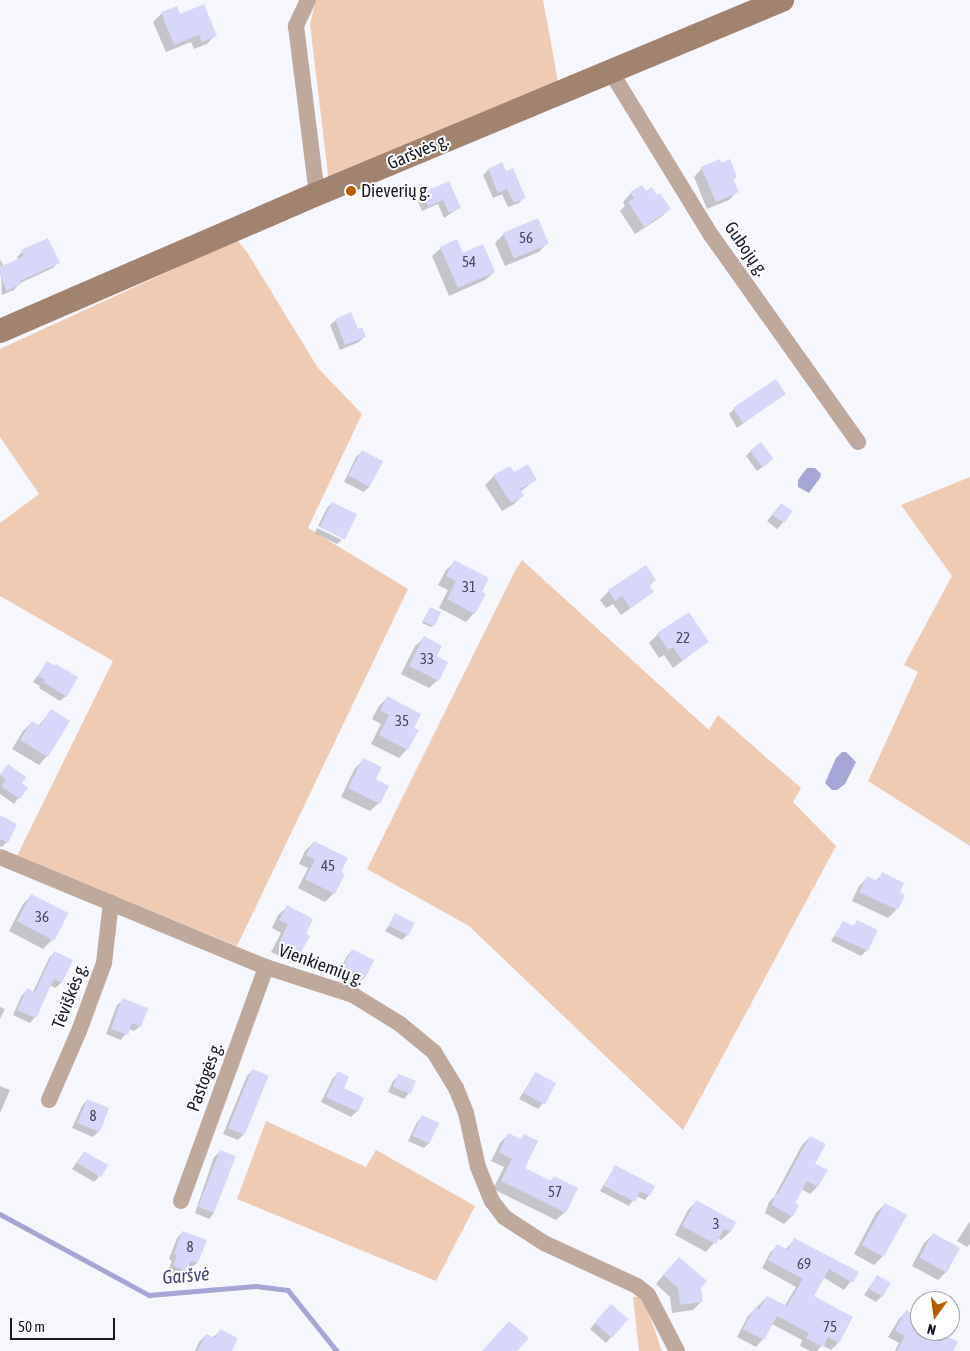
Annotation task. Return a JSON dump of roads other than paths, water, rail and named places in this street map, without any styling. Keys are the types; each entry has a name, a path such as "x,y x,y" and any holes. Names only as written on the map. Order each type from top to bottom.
{"main road":[{"name":"Garšvės g.","path":"0,330 317,194 782,0"}],"street":[{"path":"308,0 296,26 317,194"},
{"name":"Gubojų g.","path":"611,72 712,235 858,442"},
{"name":"Vienkiemių g.","path":"0,858 266,967 353,995 400,1024 434,1052 456,1088 466,1113 478,1167 492,1201 504,1217 544,1243 637,1286 648,1295 677,1351"},
{"name":"Tėviškės g.","path":"49,1100 79,1031 104,963 110,902"},
{"name":"Pastogės g.","path":"180,1201 266,967"}],"water":[{"path":"807,468 815,468 821,474 809,493 798,487 798,480"},
{"path":"842,752 846,752 856,762 845,784 837,790 832,790 825,783 836,758"}],"waterway":[{"name":"Garšvė","path":"0,1214 149,1295 256,1286 288,1290 337,1351"}],"place":[{"name":"Dieverių g.","path":"351,191"}]}
